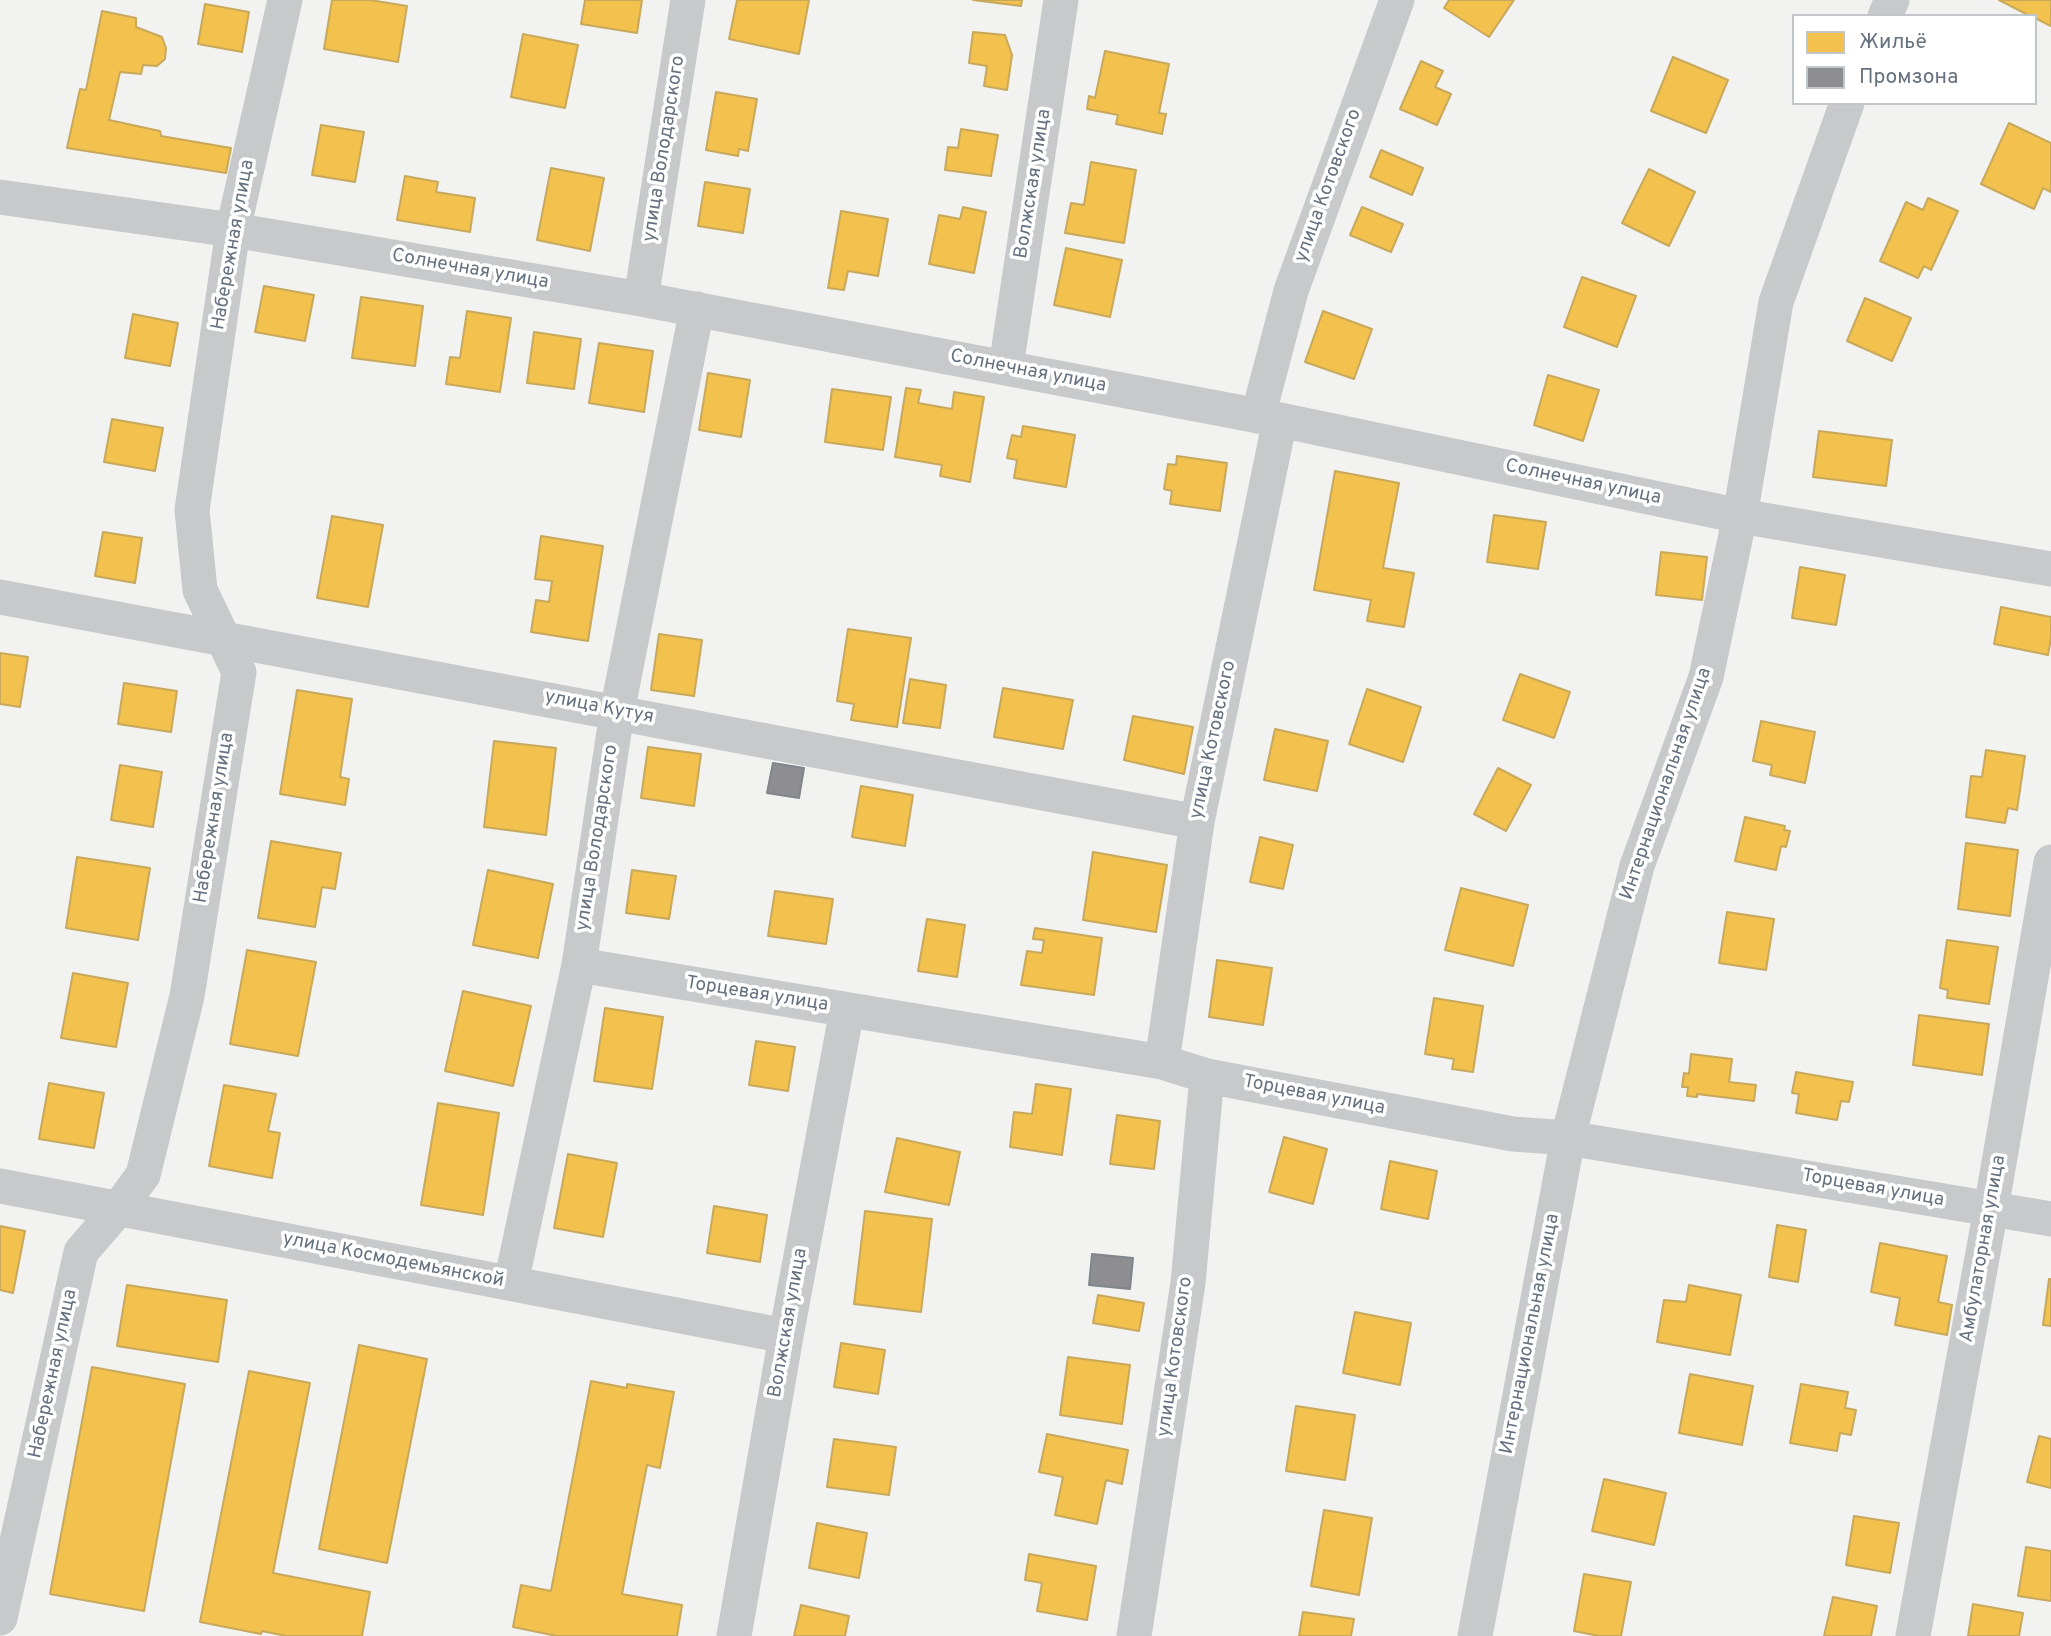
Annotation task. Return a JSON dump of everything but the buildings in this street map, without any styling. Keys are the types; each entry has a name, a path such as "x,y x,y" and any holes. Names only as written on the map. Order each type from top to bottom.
{"street":[{"name":"Набережная улица","path":"0,1618 81,1252 143,1175 187,996 239,672 200,590 192,510 233,230 285,0"},
{"name":"улица Володарского","path":"641,299 688,0"},
{"name":"Волжская улица","path":"1006,367 1061,0"},
{"name":"улица Котовского","path":"1162,1062 1197,822 1291,291 1397,0"},
{"name":"Интернациональная улица","path":"1475,1636 1568,1138 1637,866 1706,677 1740,516 1776,302 1846,105"},
{"name":"Солнечная улица","path":"0,197 233,230 697,309 1269,418 1740,516 2051,569"},
{"name":"улица Володарского","path":"511,1283 579,965 617,712 697,309"},
{"name":"улица Кутуя","path":"0,597 1197,822"},
{"name":"Амбулаторная улица","path":"1913,1636 2051,862"},
{"name":"Торцевая улица","path":"579,965 1162,1062 1207,1076 1513,1134 1568,1138 2051,1219"},
{"name":"Волжская улица","path":"734,1636 786,1336 847,1010"},
{"name":"улица Котовского","path":"1134,1636 1188,1283 1207,1076"},
{"name":"улица Космодемьянской","path":"0,1186 786,1336"}]}
